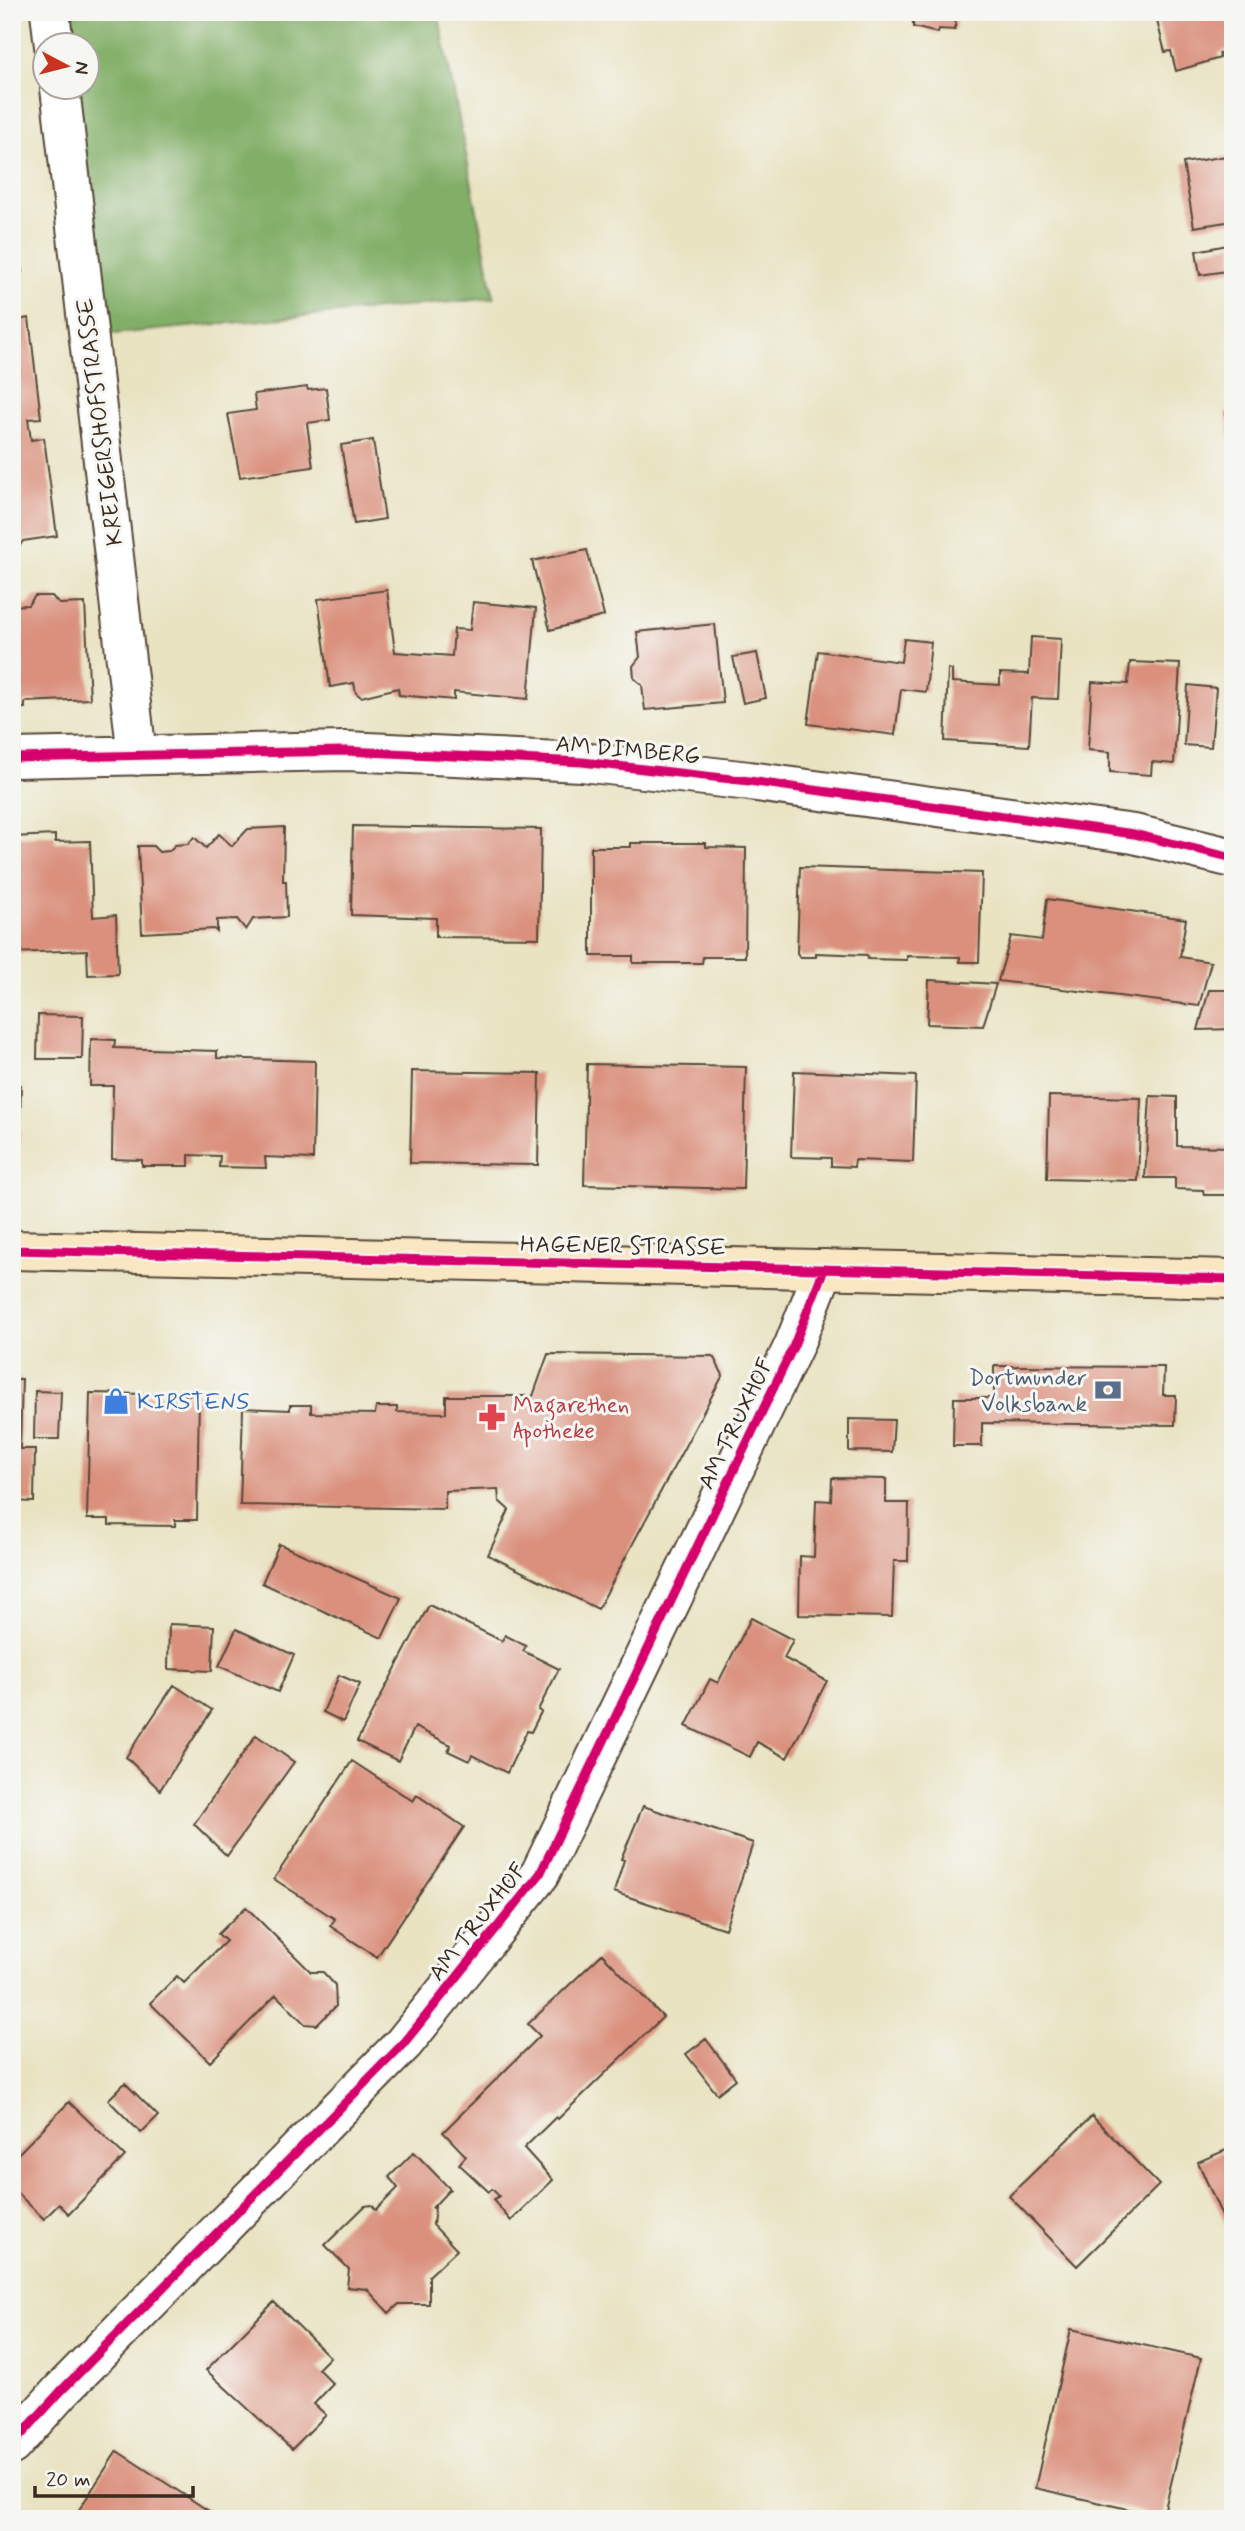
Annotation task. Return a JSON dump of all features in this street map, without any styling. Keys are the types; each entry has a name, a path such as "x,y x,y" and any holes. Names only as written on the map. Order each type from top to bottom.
{"main road":[{"name":"HAGENER STRASSE","path":"12,1250 1233,1279"}],"street":[{"path":"50,12 52,32"},
{"name":"KREIGERSHOFSTRASSE","path":"62,102 137,756"},
{"name":"AM DIMBERG","path":"12,758 346,751 582,762 749,781 1135,834 1233,858"},
{"name":"AM TRUXHOF","path":"12,2445 61,2391 404,2043 540,1874 794,1345 824,1269"}],"green space":[{"path":"63,12 438,12 494,298 104,335 74,102 102,102 102,32 65,32"}],"building":[{"path":"913,12 956,12 955,30 939,29 938,33 913,27"},
{"path":"1187,12 1233,14 1233,48 1219,53 1220,58 1176,71 1171,51 1165,52 1157,21"},
{"path":"1233,155 1233,221 1194,227 1183,163"},
{"path":"17,234 22,272 12,274 12,235"},
{"path":"1233,244 1233,270 1200,275 1196,251"},
{"path":"29,318 41,418 28,419 31,440 44,438 57,536 23,541 17,550 12,550 12,321"},
{"path":"307,387 308,390 326,388 330,420 307,423 313,467 240,477 228,414 256,410 254,394"},
{"path":"1233,410 1233,438 1230,439 1226,412"},
{"path":"373,440 385,519 354,524 341,445"},
{"path":"587,550 604,616 550,630 532,561"},
{"path":"387,590 395,652 452,656 454,629 470,630 473,602 536,608 528,699 454,692 454,700 399,695 398,688 361,697 356,693 354,683 330,687 318,599"},
{"path":"35,596 52,596 59,604 85,603 90,699 25,702 25,708 12,708 12,606 28,605"},
{"path":"715,624 723,703 645,710 642,685 634,678 633,666 640,657 637,632"},
{"path":"1031,637 1061,639 1058,699 1032,698 1029,746 945,741 948,669 952,670 952,682 1000,685 1000,673 1029,674"},
{"path":"904,639 931,642 926,692 901,689 895,735 808,724 818,651 901,662"},
{"path":"757,653 766,698 743,703 733,657"},
{"path":"1130,662 1180,664 1174,764 1152,762 1151,775 1110,772 1110,752 1088,750 1092,682 1128,684"},
{"path":"1188,685 1216,688 1211,747 1184,745"},
{"path":"353,826 541,829 539,938 436,937 436,918 351,915"},
{"path":"284,827 283,881 286,881 287,917 253,919 246,930 237,919 217,920 217,932 214,929 142,933 138,846 153,846 159,852 169,851 175,845 188,844 194,837 206,848 219,834 232,846 248,829"},
{"path":"55,835 55,842 90,841 93,917 116,915 118,974 88,975 87,950 14,953 12,837"},
{"path":"631,843 706,843 706,847 746,848 745,957 703,957 702,963 633,963 633,956 591,956 591,847 631,847"},
{"path":"800,867 982,873 979,962 960,962 960,957 907,956 907,960 868,959 867,955 816,953 816,957 800,957 797,953"},
{"path":"1047,899 1186,919 1180,957 1211,962 1199,1006 998,981 1011,936 1042,940"},
{"path":"929,980 996,984 983,1026 927,1024"},
{"path":"1209,990 1233,990 1233,1029 1198,1030"},
{"path":"38,1015 83,1016 82,1059 37,1059"},
{"path":"91,1039 115,1040 114,1048 217,1051 217,1058 315,1061 313,1159 265,1157 266,1168 219,1167 220,1156 189,1155 189,1166 142,1166 142,1160 112,1159 113,1086 90,1086"},
{"path":"587,1064 746,1067 743,1189 584,1185"},
{"path":"412,1071 540,1073 538,1165 410,1163"},
{"path":"794,1071 916,1076 913,1162 855,1160 854,1167 831,1166 831,1158 791,1157"},
{"path":"12,1085 21,1085 19,1165 12,1165"},
{"path":"1049,1096 1141,1098 1138,1181 1047,1179"},
{"path":"1150,1096 1177,1097 1177,1146 1233,1147 1233,1195 1204,1195 1203,1190 1175,1189 1175,1178 1145,1178"},
{"path":"548,1354 713,1356 723,1375 598,1609 488,1555 509,1510 499,1501 498,1489 445,1491 445,1509 240,1505 243,1408 290,1410 290,1405 311,1405 311,1413 375,1414 376,1407 397,1407 397,1412 446,1413 446,1396 533,1396"},
{"path":"994,1366 1164,1367 1163,1395 1176,1395 1175,1425 982,1423 982,1446 953,1446 954,1398 994,1398"},
{"path":"12,1379 22,1379 20,1449 35,1449 34,1502 12,1501"},
{"path":"35,1391 61,1392 59,1439 34,1439"},
{"path":"90,1393 199,1395 197,1520 175,1520 175,1526 109,1525 109,1519 87,1519"},
{"path":"849,1419 894,1420 892,1452 849,1451"},
{"path":"832,1478 886,1479 886,1503 909,1503 908,1561 894,1561 892,1617 799,1615 800,1556 814,1557 816,1500 831,1501"},
{"path":"279,1544 401,1598 382,1638 262,1583"},
{"path":"429,1605 502,1641 505,1635 526,1646 523,1651 559,1669 538,1710 541,1712 531,1732 527,1731 507,1773 472,1755 469,1761 448,1751 451,1745 415,1727 398,1761 357,1741"},
{"path":"751,1618 793,1640 784,1658 827,1681 787,1758 757,1742 750,1757 686,1726 710,1679 718,1683"},
{"path":"169,1624 214,1626 212,1671 168,1669"},
{"path":"236,1629 294,1655 278,1692 219,1666"},
{"path":"339,1675 360,1684 343,1722 323,1712"},
{"path":"174,1685 212,1710 160,1790 126,1757"},
{"path":"256,1735 294,1762 227,1856 194,1824"},
{"path":"352,1761 413,1801 417,1795 464,1827 377,1957 330,1926 335,1919 274,1879"},
{"path":"643,1806 753,1843 725,1929 614,1892 624,1860 621,1859"},
{"path":"246,1907 311,1972 323,1972 335,1985 336,2006 317,2025 305,2024 276,1995 210,2062 150,2003 177,1976 184,1983 226,1941 218,1934"},
{"path":"602,1954 663,2017 558,2119 556,2117 524,2148 553,2180 511,2221 493,2200 499,2196 492,2189 489,2192 459,2164 466,2156 443,2132 540,2036 528,2024"},
{"path":"706,2039 736,2079 717,2094 686,2054"},
{"path":"125,2083 158,2116 141,2133 108,2100"},
{"path":"69,2102 125,2156 69,2214 59,2204 44,2219 12,2188 12,2160"},
{"path":"1092,2116 1159,2185 1077,2266 1009,2196"},
{"path":"1233,2147 1233,2241 1198,2162"},
{"path":"414,2152 450,2189 432,2208 435,2207 433,2225 457,2250 429,2276 429,2304 399,2304 389,2313 367,2289 347,2287 349,2269 325,2245 365,2206 372,2205 376,2210 398,2188 389,2177"},
{"path":"274,2302 330,2357 318,2369 333,2384 314,2404 326,2415 292,2449 206,2370"},
{"path":"1071,2329 1201,2358 1163,2517 1035,2488"},
{"path":"117,2451 221,2519 73,2519"}],"cycle path":[{"path":"12,758 346,751 582,762 749,781 1134,834 1233,858"},
{"path":"12,1250 1233,1279"},
{"path":"12,2445 61,2391 404,2043 540,1874 794,1345 824,1269"}],"place":[{"name":"Dortmunder Volksbank","path":"1108,1390"},
{"name":"KIRSTENS","path":"116,1401"},
{"name":"Magarethen Apotheke","path":"492,1417"}]}
